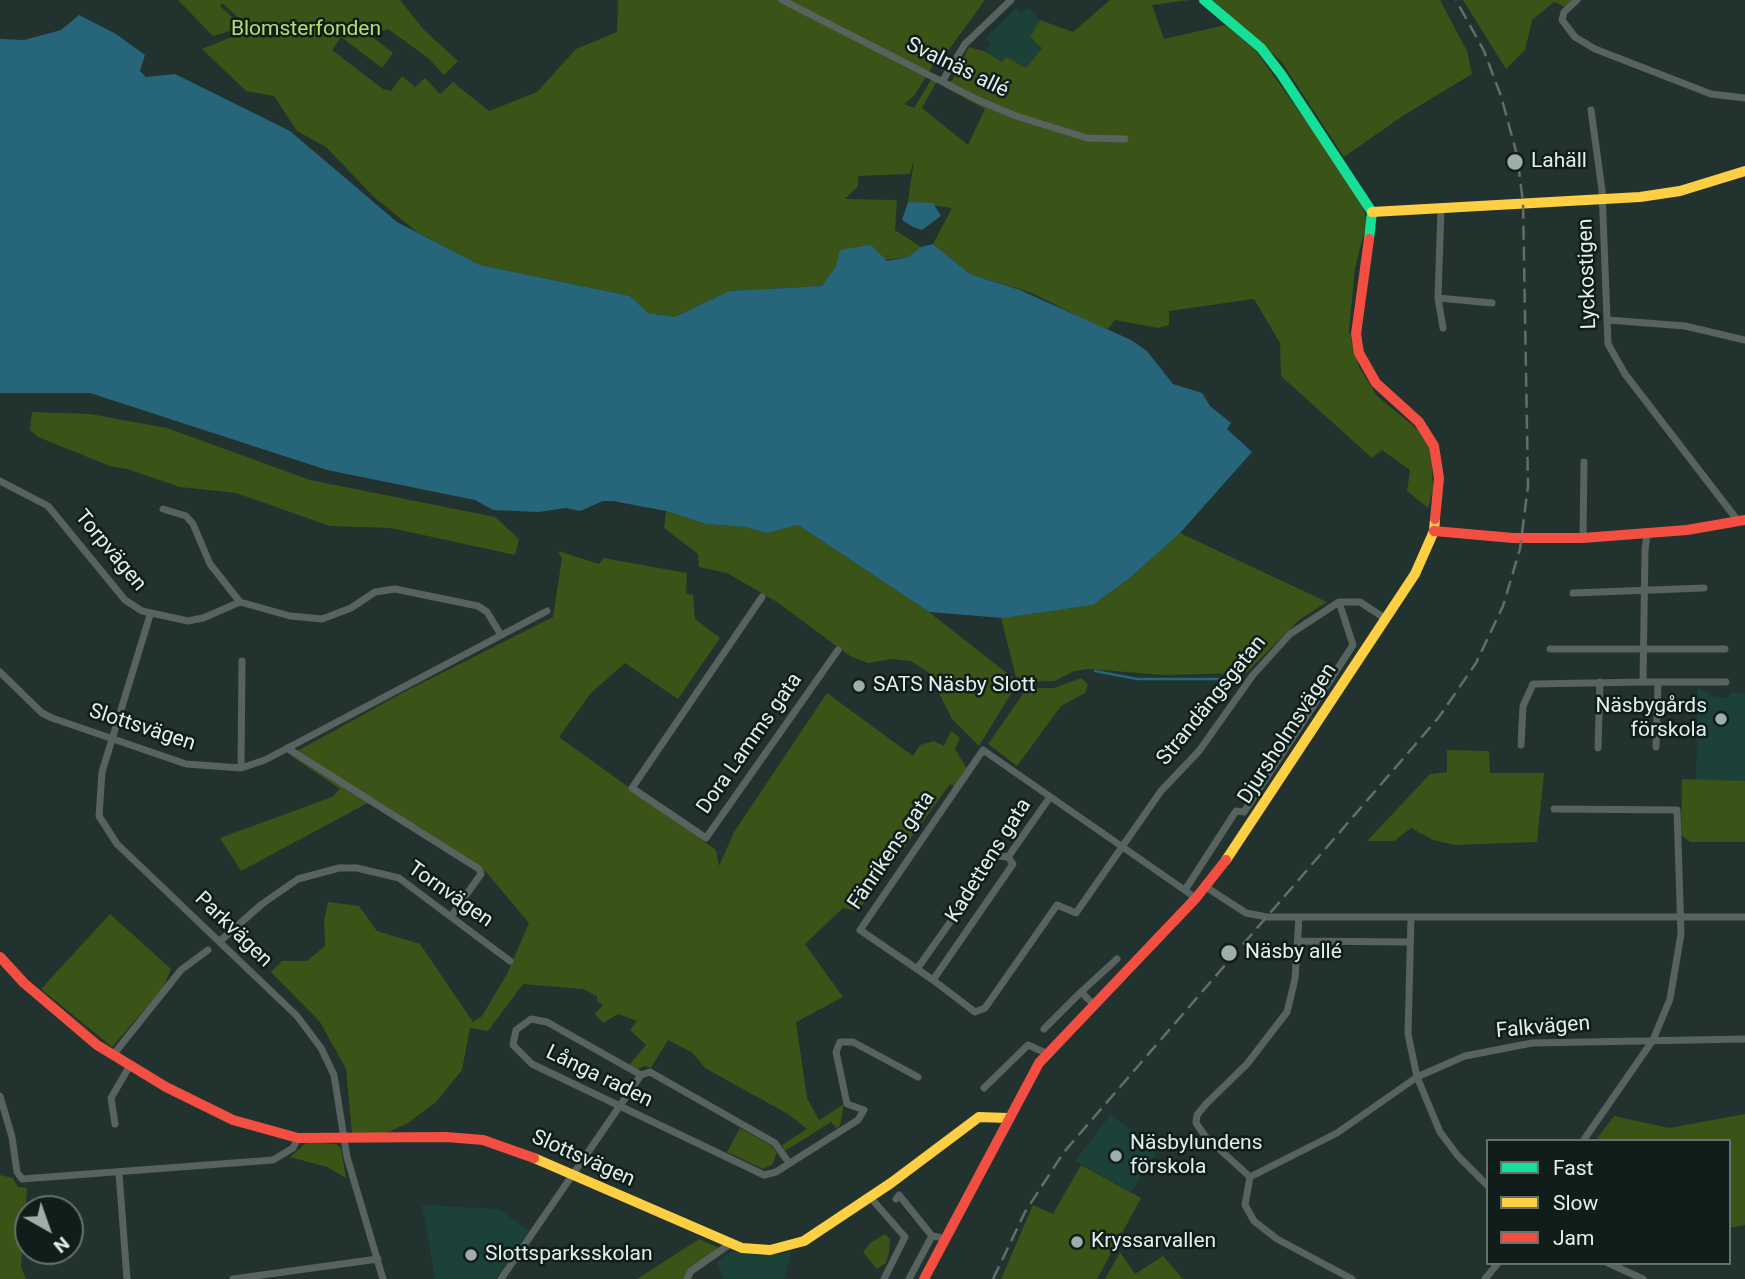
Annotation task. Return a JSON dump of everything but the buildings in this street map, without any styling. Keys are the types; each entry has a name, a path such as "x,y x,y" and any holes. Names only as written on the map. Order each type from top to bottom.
{"street":[{"name":"Svalnäs allé","path":"782,0 978,100 1053,130 1087,138 1125,139"},
{"path":"943,80 965,44 1011,0"},
{"path":"1204,0 1261,48 1337,156 1372,212 1680,191 1745,171"},
{"path":"1577,0 1564,12 1562,20 1575,37 1595,49 1711,94 1745,98"},
{"name":"Lyckostigen","path":"1591,110 1603,198 1608,344 1625,374 1742,521"},
{"path":"1441,208 1438,298 1443,328"},
{"name":"Djursholmsvägen","path":"924,1279 1008,1118 1046,1053 1206,887 1255,819 1386,620 1415,574 1434,531 1439,478 1434,446 1419,422 1376,383 1359,353 1356,334 1372,212"},
{"path":"1438,298 1492,303"},
{"path":"1608,320 1685,326 1745,340"},
{"path":"1583,538 1584,462"},
{"name":"Torpvägen","path":"0,481 48,506 125,600 150,615 175,620 195,620 240,602"},
{"path":"163,509 186,516 193,524 210,565 240,602 290,616 322,619 351,608 375,593 395,589 478,606 488,612 501,635"},
{"path":"1434,531 1513,538 1583,538 1647,534 1742,521"},
{"path":"1643,682 1647,534"},
{"path":"1573,593 1644,588 1704,588"},
{"name":"Dora Lamms gata","path":"762,597 632,788 706,838 838,650"},
{"path":"1185,890 1236,811 1244,812 1353,645 1339,602 1360,601 1386,620"},
{"name":"Strandängsgatan","path":"1121,846 1161,792 1215,733 1270,654 1299,628 1339,602"},
{"name":"Slottsvägen","path":"0,671 42,713 111,739 196,766 241,768 287,748 547,611"},
{"name":"Parkvägen","path":"150,615 111,739 99,789 99,816 103,825 138,866 297,1016 321,1048 334,1075 353,1180 383,1279"},
{"path":"1550,649 1725,649"},
{"path":"241,768 242,661"},
{"path":"1598,748 1600,682"},
{"path":"1656,747 1658,682"},
{"path":"1521,745 1523,706 1533,684 1726,682"},
{"path":"287,748 479,869 481,874 452,915"},
{"name":"Fänrikens gata","path":"917,969 860,930 983,750 1050,797"},
{"path":"1050,797 1196,898"},
{"name":"Kadettens gata","path":"933,981 1013,864 1009,857 1050,797"},
{"path":"1554,809 1677,810 1681,934 1675,980 1653,1040 1584,1139"},
{"path":"1009,857 997,856 917,969 975,1012 985,1008 1057,905 1076,913 1121,846"},
{"name":"Tornvägen","path":"220,941 288,885 339,868 364,868 389,874 452,915 510,961"},
{"path":"1206,887 1247,914 1298,917 1745,917"},
{"path":"1298,917 1299,941 1293,996 1287,1012 1247,1064 1197,1115 1198,1129 1250,1177 1245,1205 1254,1221 1277,1239 1352,1279"},
{"path":"1411,917 1408,942 1408,1034 1417,1077 1440,1132 1458,1156 1486,1184"},
{"path":"1299,941 1408,942"},
{"path":"113,1055 181,970 208,950"},
{"name":"Slottsvägen","path":"0,957 24,983 129,1067 233,1119 299,1138 446,1137 483,1140 513,1149 730,1244 771,1250 793,1244 870,1197 979,1117 1008,1118"},
{"path":"1044,1029 1117,959"},
{"path":"1081,992 1093,1004"},
{"name":"Långa raden","path":"789,1163 775,1143 650,1072 641,1075 547,1022 531,1019 516,1030 513,1045 532,1064 757,1173 769,1175 789,1163 858,1120 864,1110 847,1104 836,1052 840,1042 853,1042 918,1077"},
{"name":"Falkvägen","path":"1250,1177 1337,1133 1417,1077 1465,1056 1500,1047 1532,1043 1745,1039"},
{"path":"984,1088 1028,1045 1046,1053"},
{"path":"114,1124 111,1098 129,1067"},
{"path":"505,1278 641,1075"},
{"path":"0,1096 10,1129 17,1172 22,1180 273,1160 293,1148 299,1138"},
{"path":"119,1173 127,1279"},
{"path":"896,1199 899,1195 935,1237 909,1279"},
{"path":"870,1197 905,1237 884,1279"},
{"path":"687,1279 691,1271 730,1244"},
{"path":"233,1279 378,1259"},
{"path":"1485,1279 1496,1265"},
{"path":"1612,1265 1643,1279"}],"shaded area":[{"path":"1016,8 1021,13 1029,8 1040,20 1030,37 1042,48 1026,68 1006,57 1003,62 986,52 991,44 985,39"},
{"name":"Näsbygårds förskola","path":"1698,687 1716,698 1729,698 1730,693 1745,693 1745,781 1696,780"},
{"name":"Näsbylundens förskola","path":"1111,1114 1157,1152 1131,1192 1075,1161"},
{"name":"Slottsparksskolan","path":"422,1205 499,1209 529,1231 495,1279 435,1279"},
{"path":"731,1251 757,1256 791,1252 784,1279 724,1279 717,1262"}],"green space":[{"name":"Blomsterfonden","path":"178,0 400,0 424,30 458,61 444,75 428,58 388,29 371,36 393,53 382,68 341,37 332,50 383,89 391,91 402,76 415,87 425,78 440,94 453,82 489,111 537,92 576,49 617,32 618,0 985,0 940,62 934,64 914,96 904,104 914,108 932,78 937,81 922,108 968,145 985,109 944,87 953,79 969,47 986,52 1002,62 1006,57 1026,68 1042,48 1030,37 1040,20 1073,32 1110,0 1190,0 1152,5 1164,39 1226,25 1256,51 1360,197 1367,221 1355,268 1349,331 1359,367 1377,396 1423,434 1431,449 1433,489 1428,508 1407,491 1410,470 1382,450 1372,458 1281,376 1280,343 1254,299 1169,311 1169,325 1158,328 1115,320 1108,329 1111,333 1032,293 970,274 933,244 952,208 908,202 914,159 910,174 858,176 858,186 845,199 897,200 895,230 921,247 908,257 836,266 823,286 729,291 675,317 648,313 630,296 480,265 417,232 374,197 326,147 297,131 274,96 246,91 202,49 251,29 222,3 220,6 243,27 213,36"},
{"path":"1212,0 1440,0 1467,51 1472,74 1404,115 1344,157 1281,61"},
{"path":"1463,0 1574,0 1565,7 1554,2 1532,20 1525,50 1506,69"},
{"path":"32,412 90,414 167,428 310,480 495,517 519,539 515,555 391,528 330,526 236,493 180,487 110,466 38,437 30,430"},
{"path":"666,511 706,524 745,527 767,533 798,525 929,612 1017,681 1001,618 1093,605 1131,577 1180,533 1327,602 1299,620 1246,673 1163,675 1089,669 1074,671 1055,681 1018,682 979,746 952,719 929,673 911,661 892,659 868,663 850,656 777,602 727,573 699,567 698,554 664,528"},
{"path":"558,551 599,564 604,558 687,573 686,593 693,595 695,619 720,638 678,699 625,663 591,693 559,737 716,850 719,866 734,832 827,693 913,756 920,745 934,741 944,746 951,731 960,738 955,749 967,769 955,787 950,784 858,911 843,908 805,944 843,997 796,1022 807,1098 819,1120 844,1104 840,1126 836,1128 831,1122 785,1151 782,1145 807,1129 788,1114 705,1068 693,1053 668,1040 651,1068 644,1066 638,1069 629,1065 646,1045 630,1030 637,1021 618,1014 603,1023 595,1014 603,1005 597,1001 597,996 583,989 523,984 488,1031 470,1028 462,1070 436,1102 408,1123 384,1134 352,1133 346,1069 320,1022 271,972 282,961 307,961 325,946 324,921 328,902 359,906 377,931 420,944 473,1022 482,1016 507,974 529,923 487,873 375,799 241,871 220,838 332,797 340,789 290,755 404,692 553,617 562,558"},
{"path":"1081,678 1088,684 1085,693 1061,706 1017,766 988,744 1027,688 1054,688"},
{"path":"1447,750 1489,751 1490,773 1544,773 1537,842 1455,845 1433,840 1411,828 1394,841 1367,841 1430,774 1447,772"},
{"path":"1682,779 1745,781 1745,842 1690,842 1681,835"},
{"path":"110,914 171,969 163,988 112,1047 41,989"},
{"path":"1745,1114 1745,1225 1731,1228 1731,1139 1597,1139 1614,1116 1669,1128"},
{"path":"740,1128 772,1146 777,1153 772,1165 763,1169 727,1152"},
{"path":"307,1142 336,1144 341,1148 346,1178 327,1167 290,1157"},
{"name":"Kryssarvallen","path":"1081,1165 1141,1198 1097,1279 1001,1279 1033,1205 1053,1214"},
{"path":"0,1175 13,1178 18,1187 27,1188 26,1195 14,1195 14,1265 21,1265 26,1279 0,1279"},
{"path":"885,1234 890,1239 889,1252 886,1263 877,1269 863,1252 870,1243"},
{"path":"699,1239 719,1248 685,1279 637,1279"},
{"path":"1120,1252 1135,1274 1163,1256 1183,1279 1105,1279"}],"water":[{"path":"79,15 116,34 145,55 140,71 146,77 175,74 290,131 397,222 480,265 630,296 648,313 675,317 729,291 822,286 836,266 840,250 871,245 887,261 908,257 921,247 933,244 970,274 1020,290 1131,340 1147,351 1173,384 1202,393 1210,406 1231,423 1227,429 1252,452 1180,533 1131,577 1093,605 1003,618 929,612 798,525 767,533 745,527 706,524 666,511 613,501 603,501 580,511 566,508 538,512 493,510 475,500 327,470 90,393 0,393 0,39 24,40 61,30"},
{"path":"908,202 933,203 941,216 922,230 913,227 902,220"}],"waterway":[{"path":"1095,671 1137,679 1242,679"}],"railway":[{"path":"993,1279 1025,1212 1064,1152 1439,717 1476,663 1503,606 1520,549 1528,486 1523,202 1517,155 1501,96 1484,51 1456,0"}],"traffic: fast":[{"path":"1204,0 1261,48 1281,74 1372,212 1369,239"}],"traffic: slow":[{"path":"1372,212 1640,197 1680,191 1745,171"},
{"path":"1226,860 1415,574 1434,531 1435,519"},
{"path":"534,1158 742,1248 770,1250 804,1241 891,1183 979,1117 1008,1118"}],"traffic: jam":[{"path":"1369,239 1356,334 1359,353 1376,383 1419,422 1434,446 1439,478 1435,519"},
{"path":"1434,531 1513,538 1583,538 1687,530 1745,520"},
{"path":"924,1279 1039,1063 1196,898 1226,860"},
{"path":"0,957 24,983 97,1045 166,1087 233,1120 298,1138 446,1137 483,1140 534,1158"}],"place":[{"name":"Lahäll","path":"1515,162"},
{"name":"SATS Näsby Slott","path":"859,686"},
{"name":"Näsbygårds förskola","path":"1721,719"},
{"name":"Näsby allé","path":"1229,953"},
{"name":"Näsbylundens förskola","path":"1116,1156"},
{"name":"Kryssarvallen","path":"1077,1242"},
{"name":"Slottsparksskolan","path":"471,1255"}]}
